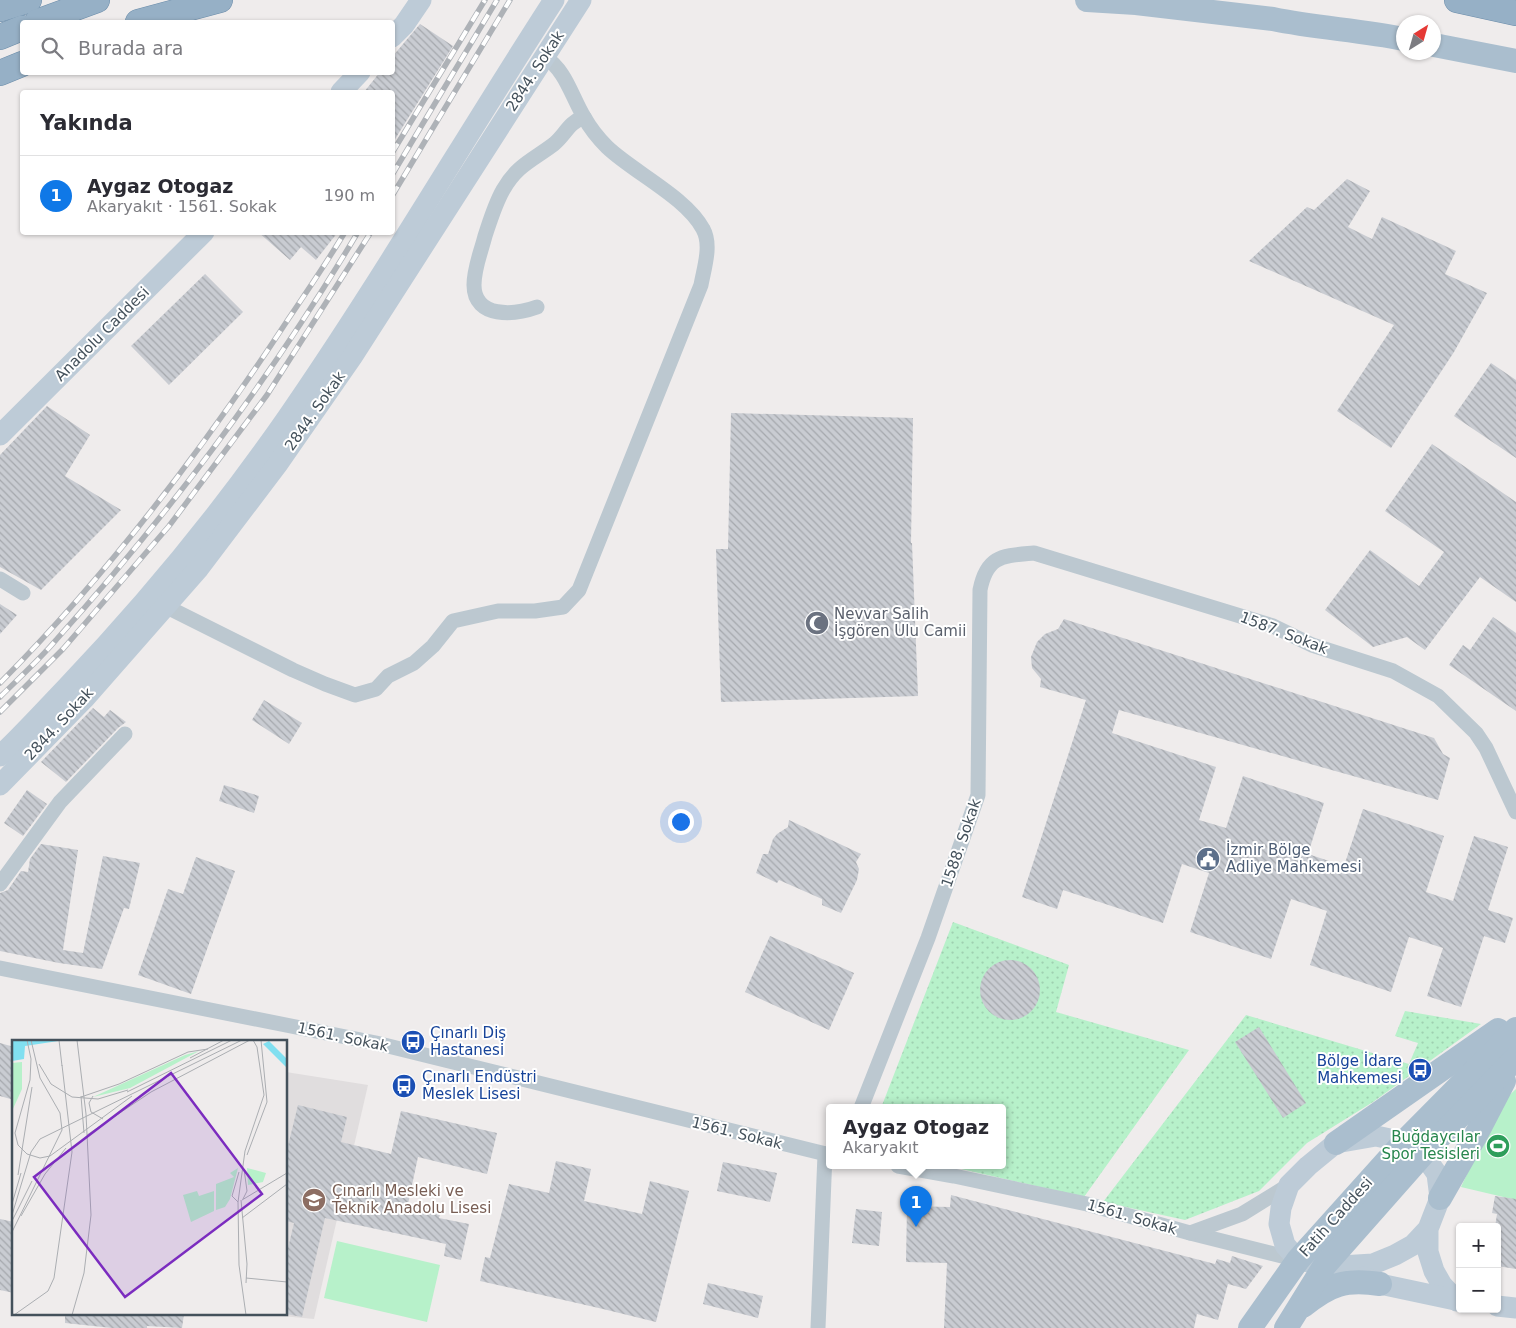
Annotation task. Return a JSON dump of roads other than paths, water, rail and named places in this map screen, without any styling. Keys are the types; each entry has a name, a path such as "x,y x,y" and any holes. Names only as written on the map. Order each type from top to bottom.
{"highway":[{"path":"0,9 29,0"},
{"path":"42,20 97,0"},
{"path":"145,20 220,0"},
{"path":"1456,0 1516,13"},
{"path":"0,37 20,29"},
{"path":"0,72 20,65"}],"main road":[{"path":"395,34 404,25 421,0"},
{"name":"2844. Sokak","path":"0,756 95,657 161,582 221,507 286,419 421,214 554,0"},
{"name":"2844. Sokak","path":"0,785 84,698 199,568 271,472 352,357 581,0"},
{"path":"1087,0 1136,3 1273,19 1396,37"},
{"path":"1217,0 1273,19"},
{"path":"1441,46 1516,61"},
{"path":"343,90 357,75"},
{"name":"Anadolu Caddesi","path":"0,435 201,235"},
{"path":"1380,1284 1333,1266 1298,1260 1285,1245 1279,1224 1281,1208 1289,1185 1308,1166 1336,1143 1516,1018"},
{"name":"Fatih Caddesi","path":"1250,1328 1298,1260 1414,1148 1516,1029"},
{"path":"1414,1148 1515,1058"},
{"path":"1456,1299 1442,1285 1434,1271 1428,1252 1428,1229 1440,1198 1477,1134 1515,1058"},
{"path":"1336,1143 1376,1136 1414,1148 1437,1174 1440,1198"},
{"name":"Fatih Caddesi","path":"1291,1320 1333,1266 1414,1148"},
{"path":"1333,1266 1373,1264 1413,1245 1428,1229"},
{"path":"1291,1320 1319,1293 1338,1284 1359,1281 1456,1301"},
{"path":"1501,1306 1516,1308"}],"street":[{"path":"165,606 285,666 354,695 376,689 388,676 414,663 433,646 453,621 498,611 535,611 563,607 579,590 701,285 707,248 704,230 691,213 606,146 584,117 574,94 556,64 545,56"},
{"path":"538,307 512,313 492,311 479,302 474,286 477,262 495,208 504,189 517,170 554,144 566,132 574,120 584,117"},
{"name":"1587. Sokak","path":"989,564 1007,555 1034,553 1273,626 1312,645 1393,671 1438,696 1476,732 1486,748 1516,812"},
{"name":"1588. Sokak","path":"863,1104 928,938 978,795 980,590 982,578 989,564"},
{"path":"0,579 23,593"},
{"path":"0,884 60,802 125,734"},
{"name":"1561. Sokak","path":"0,968 376,1043 826,1154"},
{"path":"818,1328 826,1169"},
{"name":"1561. Sokak","path":"915,1169 1087,1204 1190,1233 1298,1260"},
{"name":"1561. Sokak","path":"1190,1233 1242,1214 1289,1185"}],"railway":[{"path":"395,148 485,0"},
{"path":"395,170 497,0"},
{"path":"395,191 510,0"},
{"path":"0,683 79,598 154,508 257,366 343,235"},
{"path":"0,697 36,662 98,592 178,494 217,443 290,340 356,235"},
{"path":"0,712 63,649 169,526 267,395 369,235"}],"place":[{"name":"Nevvar Salih İşgören Ulu Camii","path":"817,623"},
{"name":"İzmir Bölge Adliye Mahkemesi","path":"1208,859"},
{"name":"Çınarlı Diş Hastanesi","path":"413,1042"},
{"name":"Bölge İdare Mahkemesi","path":"1420,1070"},
{"name":"Çınarlı Endüstri Meslek Lisesi","path":"404,1086"},
{"name":"Buğdaycılar Spor Tesisleri","path":"1498,1146"},
{"name":"Çınarlı Mesleki ve Teknik Anadolu Lisesi","path":"314,1200"},
{"name":"Aygaz Otogaz","path":"916,1227"}]}
